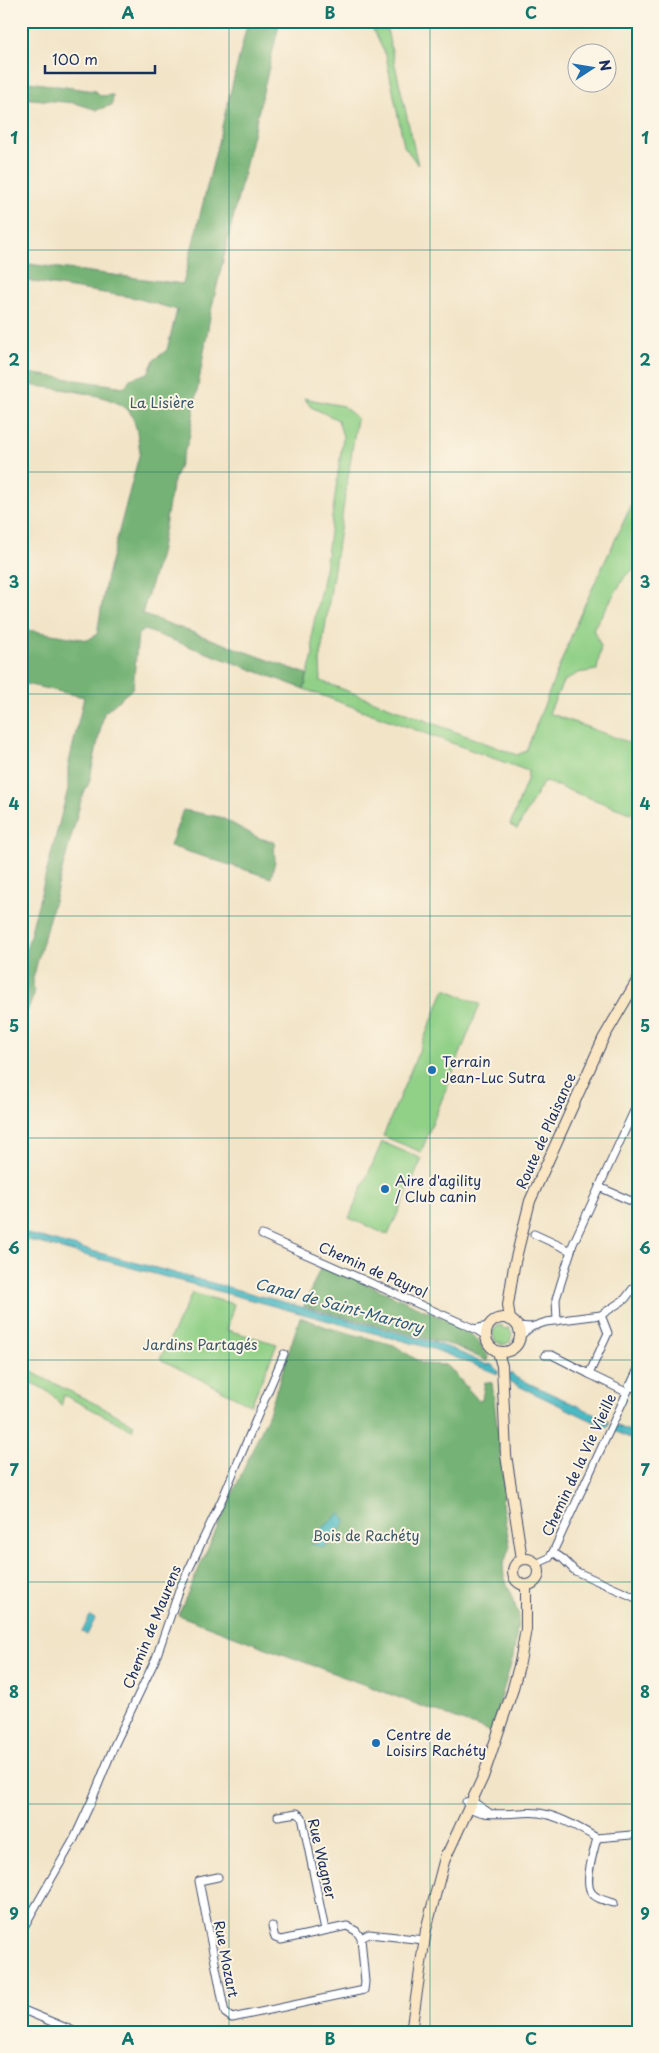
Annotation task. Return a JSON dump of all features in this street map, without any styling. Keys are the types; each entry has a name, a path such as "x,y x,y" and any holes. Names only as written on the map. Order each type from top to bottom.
{"main road":[{"name":"Route de Plaisance","path":"512,1325 508,1305 520,1235 530,1201 603,1039 638,979"},
{"path":"492,1322 512,1325 514,1348 502,1352 489,1346 487,1331 492,1322"},
{"path":"502,1352 506,1455 522,1559"},
{"path":"522,1559 530,1559 536,1564 538,1576 534,1582 526,1585 518,1583 513,1576 515,1564 522,1559"},
{"path":"411,2032 424,1940 436,1885 445,1859 483,1777 506,1714 520,1662 526,1629 526,1585"}],"street":[{"path":"557,1321 556,1299 571,1251 638,1102"},
{"path":"599,1187 638,1204"},
{"path":"534,1234 571,1251"},
{"name":"Chemin de Payrol","path":"262,1236 475,1329 487,1331"},
{"path":"512,1325 531,1327 557,1321 601,1315 625,1298 638,1282"},
{"path":"589,1374 608,1333 601,1315"},
{"name":"Chemin de Maurens","path":"21,1932 74,1839 92,1800 114,1746 156,1658 180,1588 223,1497 284,1354"},
{"path":"545,1355 552,1355 589,1374 628,1389 638,1389"},
{"name":"Chemin de la Vie Vieille","path":"536,1564 548,1558 553,1552 638,1369"},
{"path":"553,1552 564,1559 575,1571 638,1599"},
{"path":"469,1804 497,1814 540,1813 567,1821 597,1838 632,1835"},
{"name":"Rue Wagner","path":"278,1816 297,1813 302,1816 325,1930"},
{"path":"597,1838 588,1879 588,1888 593,1895 614,1903"},
{"name":"Rue Mozart","path":"218,1877 199,1881 213,1960 225,2013 232,2018 360,1992 365,1987 361,1938"},
{"path":"272,1926 275,1938 281,1940 347,1926 356,1931 361,1938 369,1934 381,1934 424,1940"},
{"path":"21,2010 76,2032"}],"green space":[{"name":"La Lisière","path":"248,21 280,21 211,311 189,439 172,486 160,554 142,614 307,674 304,689 145,630 138,634 133,688 104,713 89,783 82,797 33,978 34,995 21,1025 21,970 68,789 68,767 84,697 21,683 21,629 88,640 97,634 106,580 140,452 133,418 124,407 112,401 80,392 21,384 21,372 125,387 130,379 148,373 154,360 167,350 177,310 136,298 21,280 21,263 183,284"},
{"path":"369,21 385,21 418,165 404,146 386,56"},
{"path":"21,81 95,91 100,96 113,95 112,105 97,110 75,103 21,98"},
{"path":"304,398 343,406 357,418 320,661 321,681 517,755 526,751 578,619 638,491 638,566 626,575 593,629 601,646 597,670 578,673 563,682 549,713 638,746 638,816 544,781 517,829 510,825 527,780 528,771 304,689 313,655 312,632 325,569 343,437 338,420 311,407"},
{"path":"183,810 220,817 259,838 274,842 275,861 271,878 170,846"},
{"name":"Terrain Jean-Luc Sutra","path":"445,989 480,1004 421,1152 383,1136"},
{"name":"Aire d'agility / Club canin","path":"382,1142 422,1159 388,1235 349,1218"},
{"path":"322,1264 465,1328 477,1340 488,1356 487,1361 455,1346 304,1306"},
{"name":"Jardins Partagés","path":"192,1293 234,1304 227,1330 277,1344 251,1405 160,1359"},
{"name":"Bois de Rachéty","path":"300,1317 329,1328 394,1345 423,1364 447,1365 478,1400 482,1399 485,1382 492,1383 504,1483 502,1505 510,1546 503,1566 504,1576 519,1616 513,1657 491,1732 178,1615 269,1413"},
{"path":"502,1325 502,1328 507,1329 508,1327 512,1334 510,1342 503,1345 495,1341 493,1334 495,1328"},
{"path":"21,1366 134,1425 132,1430 64,1395 61,1406 49,1392 21,1379"}],"water":[{"path":"21,1232 433,1342 487,1365 491,1364 498,1371 498,1374 433,1349 21,1238"},
{"path":"512,1373 515,1377 606,1419 609,1422 608,1426 603,1426 506,1380 507,1374"},
{"path":"616,1425 638,1435 638,1442 613,1429"},
{"path":"340,1513 346,1520 336,1537 323,1548 312,1543 312,1538"},
{"path":"90,1616 95,1619 87,1635 82,1632"}],"place":[{"name":"Terrain Jean-Luc Sutra","path":"432,1070"},
{"name":"Aire d'agility / Club canin","path":"385,1189"},
{"name":"Centre de Loisirs Rachéty","path":"376,1743"}],"water label":[{"name":"Canal de Saint-Martory","path":"339,1306"}]}
